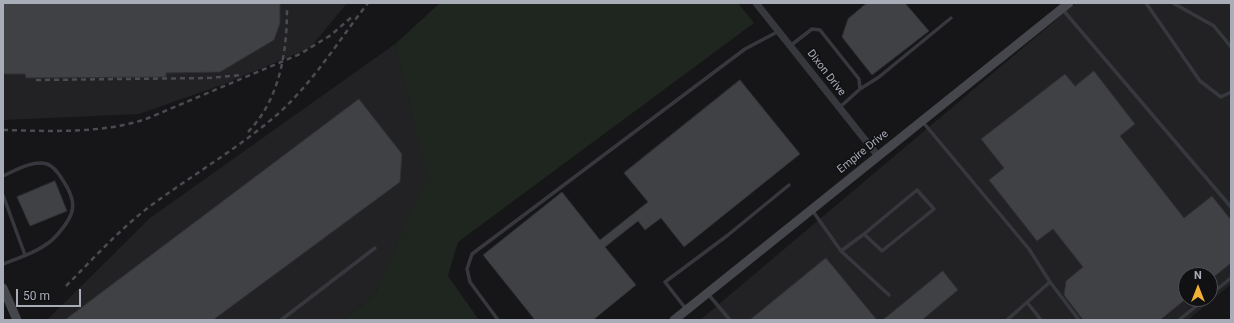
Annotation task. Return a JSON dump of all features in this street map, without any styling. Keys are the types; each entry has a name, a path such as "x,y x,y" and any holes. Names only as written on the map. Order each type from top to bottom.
{"street":[{"name":"Dixon Drive","path":"756,3 878,156"},
{"name":"Empire Drive","path":"674,320 1065,6"},
{"path":"3,288 15,319"}],"lane":[{"path":"1146,3 1200,81 1221,97 1231,92"},
{"path":"1173,3 1214,26 1231,46"},
{"path":"1065,6 1231,207"},
{"path":"839,108 860,89 879,77 951,18"},
{"path":"790,46 812,29 820,30 859,80 860,89"},
{"path":"498,320 470,282 467,269 472,254 745,49 778,31"},
{"path":"922,120 1029,249 1050,282 1079,320"},
{"path":"3,176 31,164 47,164 57,172 71,192 74,202 68,220 56,237 39,249 3,264"},
{"path":"686,310 665,282 728,235 789,185"},
{"path":"841,251 917,190 934,209 882,251 864,234"},
{"path":"3,195 25,255"},
{"path":"812,209 841,251 889,295"},
{"path":"281,320 375,248"},
{"path":"1218,289 1231,278"},
{"path":"1007,320 1050,282"},
{"path":"708,293 730,320"},
{"path":"1027,302 1041,320"},
{"path":"1179,320 1195,307"}],"shaded area":[{"path":"3,3 347,3 310,48 224,84 139,114 3,120"},
{"path":"440,3 738,3 754,23 458,242 448,276 479,320 344,320 375,294 427,176 395,44"},
{"path":"1076,3 1231,3 1231,284 1218,295 1218,267 1178,267 1178,307 1204,307 1188,320 700,320"},
{"path":"395,44 428,176 375,294 344,320 47,320 150,218"}],"building":[{"path":"3,3 280,3 280,23 274,40 220,72 166,73 166,77 26,78 25,74 3,74"},
{"path":"867,3 905,3 929,31 872,75 842,37 848,19"},
{"path":"1094,71 1135,124 1120,136 1184,218 1212,196 1231,220 1231,263 1218,274 1218,267 1178,267 1178,305 1160,320 1083,320 1064,295 1066,281 1083,267 1053,229 1037,241 989,180 1004,168 981,139 1065,74 1075,86"},
{"path":"740,80 800,154 684,247 661,218 645,230 638,221 605,247 636,285 593,320 535,320 483,255 562,192 600,240 648,202 624,173"},
{"path":"359,99 402,154 400,182 213,320 65,320"},
{"path":"55,181 67,211 30,226 17,197"},
{"path":"826,258 877,320 750,320"},
{"path":"943,271 958,290 922,320 883,320"}],"railway":[{"path":"66,286 127,225 165,195 232,150 264,126 292,101 315,74 368,3"},
{"path":"248,132 268,105 280,74 287,25 287,8"},
{"path":"3,130 57,131 93,129 129,124 146,119 300,54 331,35 354,15"},
{"path":"36,80 209,78 242,75"}]}
